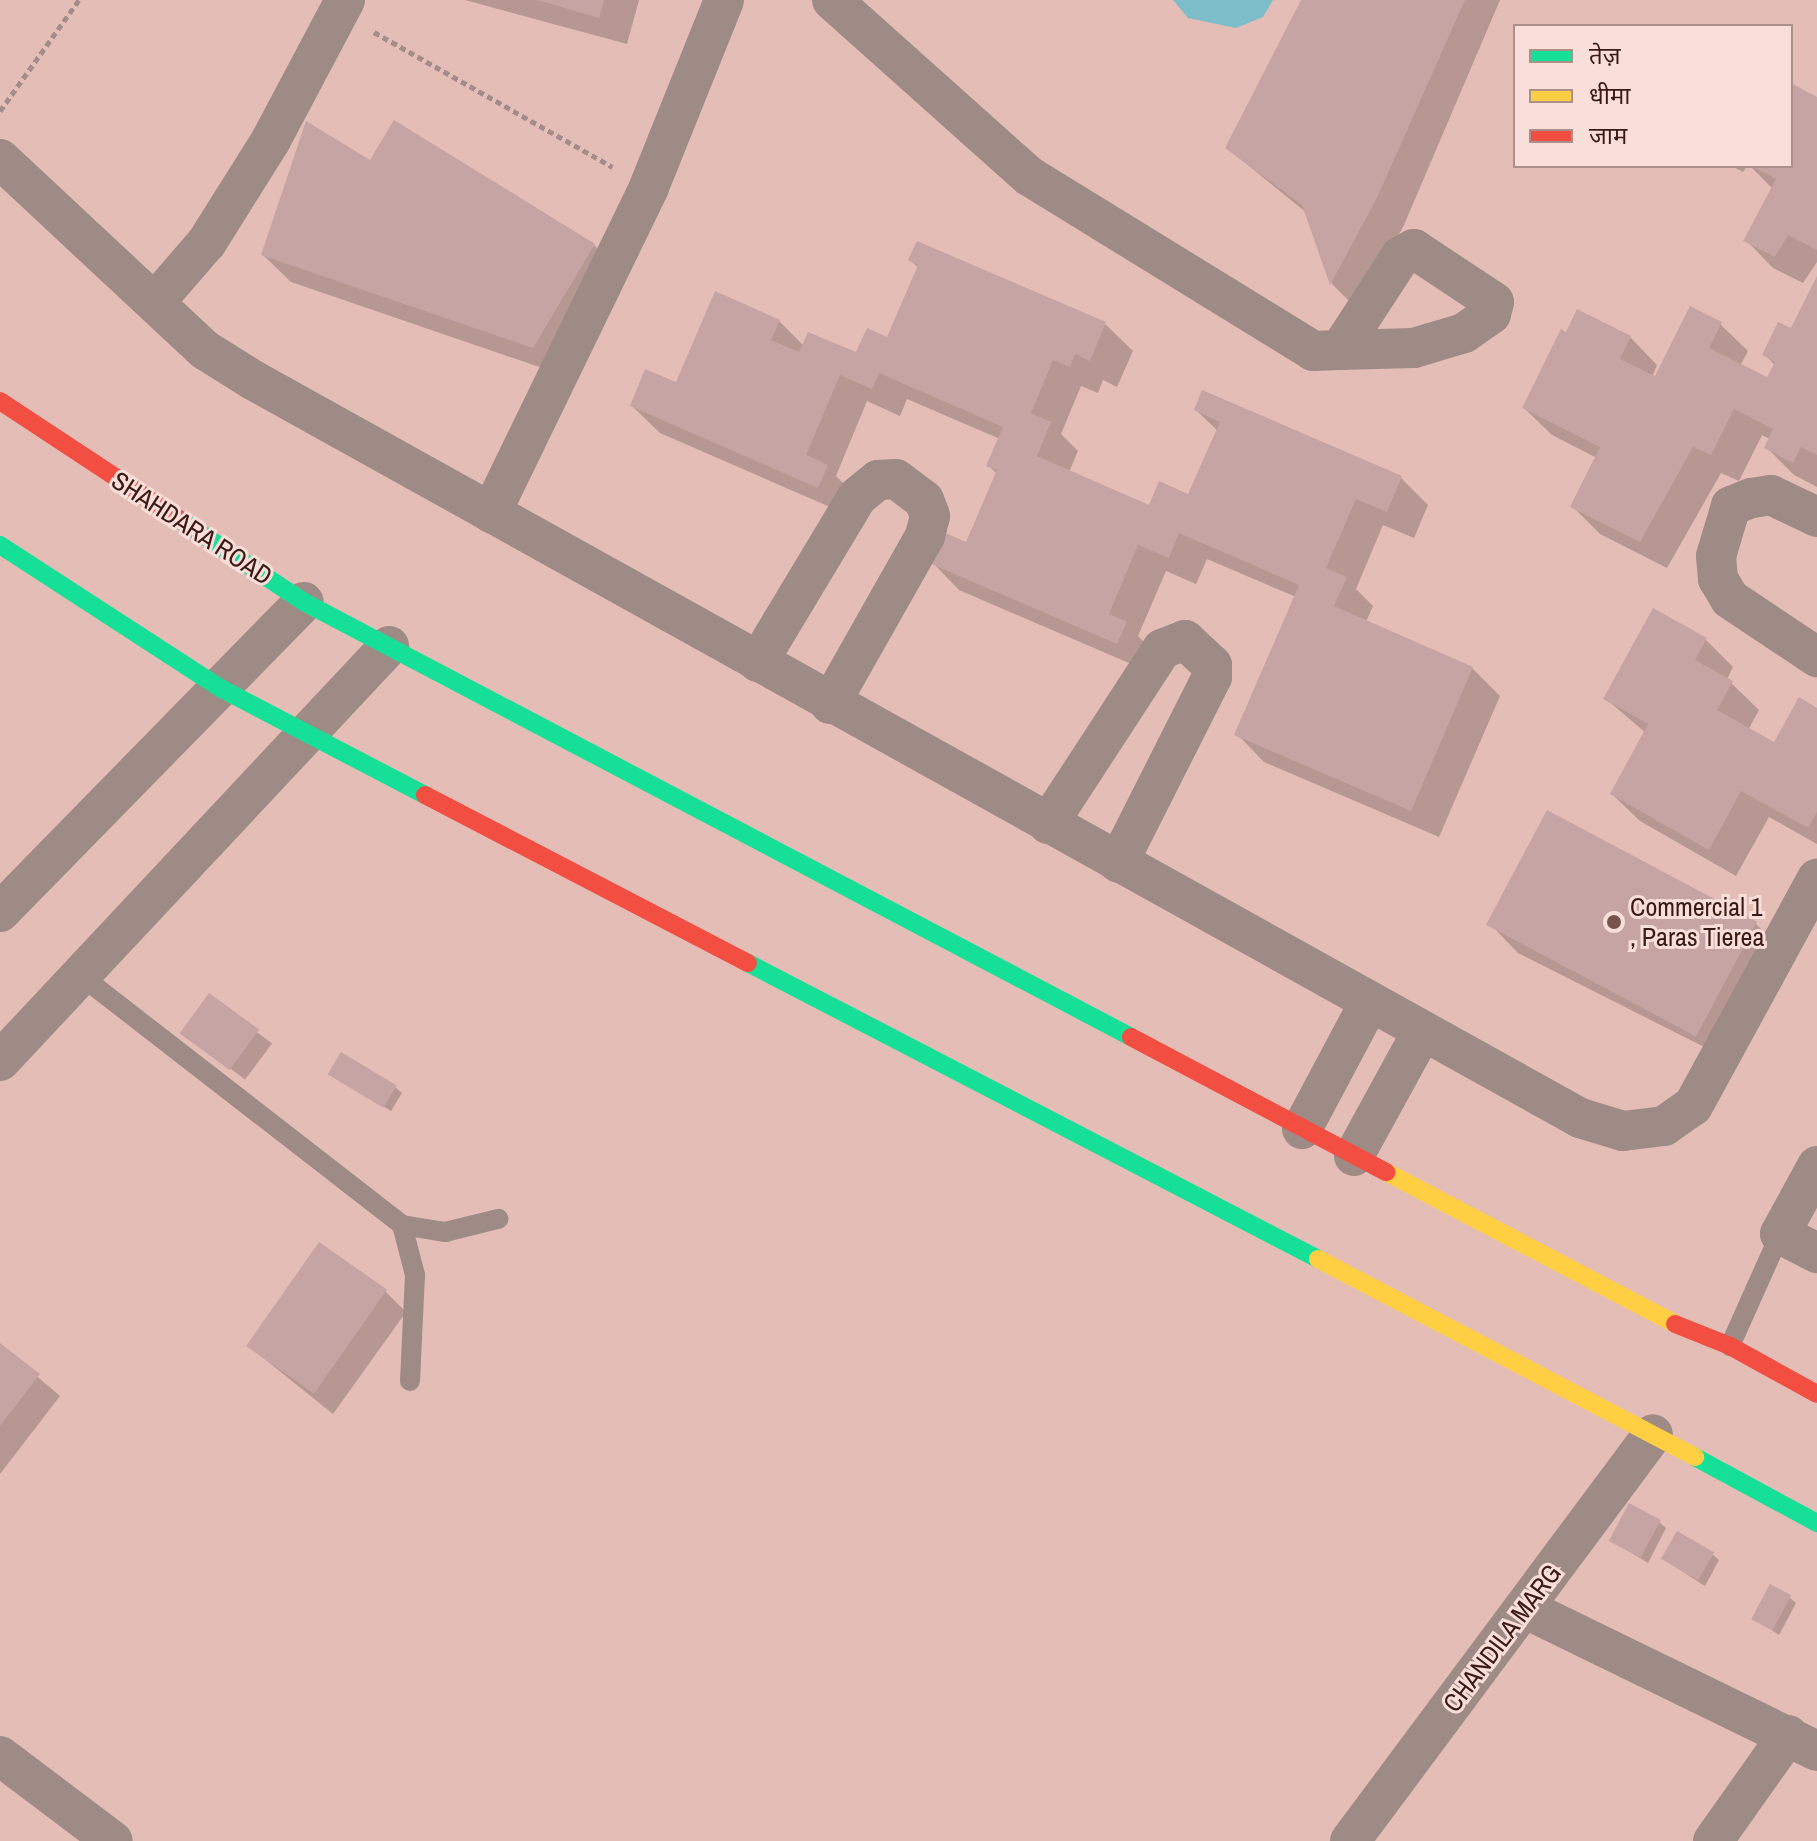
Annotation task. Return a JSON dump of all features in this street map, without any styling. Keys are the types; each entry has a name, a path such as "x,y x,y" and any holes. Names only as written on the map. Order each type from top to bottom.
{"street":[{"path":"491,513 649,187 724,0"},
{"path":"832,0 1029,176 1313,351 1340,350"},
{"path":"156,301 207,242 254,167 341,6"},
{"path":"0,159 156,301 205,350 229,365 830,704 1580,1118 1623,1131 1664,1126 1693,1106 1817,879"},
{"name":"SHAHDARA ROAD","path":"0,401 304,602 1302,1129 1675,1324 1730,1346 1817,1394"},
{"path":"758,662 857,497 878,480 896,479 924,500 930,516 925,536 830,704"},
{"path":"1817,517 1771,495 1751,498 1731,506 1716,556 1718,579 1730,599 1817,657"},
{"path":"0,545 222,689 1653,1434 1817,1523"},
{"path":"0,912 304,602"},
{"path":"1048,824 1162,649 1185,640 1212,665 1212,677 1118,863"},
{"path":"0,1061 389,646"},
{"path":"1302,1129 1369,1003"},
{"path":"1354,1156 1422,1032"},
{"path":"1817,1166 1780,1234 1817,1253"},
{"name":"CHANDILA MARG","path":"1350,1841 1653,1434"},
{"path":"1524,1608 1802,1743 1713,1841"},
{"path":"0,1756 113,1841"}],"lane":[{"path":"80,975 402,1225 445,1232 498,1219"},
{"path":"402,1225 415,1275 410,1381"},
{"path":"1730,1346 1780,1234"}],"path":[{"path":"0,111 79,0"},
{"path":"341,6 649,187"}],"water":[{"path":"1173,0 1273,0 1263,17 1236,28 1188,18"}],"building":[{"path":"537,0 604,0 599,18"},
{"path":"1301,0 1465,0 1377,198 1330,285 1302,205 1225,148"},
{"path":"1793,84 1817,97 1817,250 1788,235 1775,257 1743,241 1776,179 1756,168 1793,168"},
{"path":"394,120 595,244 533,348 261,255 306,121 370,160"},
{"path":"917,241 1106,322 1090,361 1075,354 1070,367 1053,360 1031,413 1051,422 1037,456 1149,505 1159,481 1188,494 1220,422 1194,410 1202,390 1402,476 1387,512 1356,499 1326,568 1347,577 1334,606 1473,667 1411,811 1234,735 1299,585 1179,533 1169,558 1138,545 1109,614 1127,622 1117,644 929,563 943,532 966,542 997,470 986,466 1003,427 879,373 872,389 840,375 806,455 828,465 818,488 630,406 645,369 676,382 715,291 780,320 771,340 799,352 808,332 856,352 867,328 887,337 918,265 908,260"},
{"path":"1817,276 1817,455 1801,447 1793,463 1764,448 1773,429 1734,409 1711,455 1693,447 1640,542 1570,507 1600,447 1522,408 1561,329 1566,332 1577,309 1631,336 1620,359 1655,376 1690,306 1722,322 1709,348 1767,377 1775,362 1762,355 1778,322 1791,328"},
{"path":"1653,608 1707,638 1695,660 1733,681 1717,710 1774,742 1799,697 1817,708 1817,812 1808,828 1741,791 1709,850 1610,794 1648,724 1603,699"},
{"path":"1547,810 1757,922 1696,1037 1486,925"},
{"path":"209,993 259,1029 230,1070 180,1033"},
{"path":"341,1052 397,1085 383,1108 328,1074"},
{"path":"319,1242 387,1290 314,1394 246,1346"},
{"path":"0,1343 40,1374 0,1426"},
{"path":"1629,1503 1661,1520 1641,1558 1609,1541"},
{"path":"1677,1531 1714,1552 1698,1580 1661,1559"},
{"path":"1770,1584 1791,1595 1772,1631 1751,1619"}],"traffic: fast":[{"path":"179,519 304,602 1131,1037"},
{"path":"0,545 222,689 425,795"},
{"path":"748,963 1318,1259"},
{"path":"1695,1457 1817,1523"}],"traffic: slow":[{"path":"1386,1172 1675,1324"},
{"path":"1318,1259 1695,1457"}],"traffic: jam":[{"path":"0,401 179,519"},
{"path":"425,795 748,963"},
{"path":"1131,1037 1386,1172"},
{"path":"1675,1324 1730,1346 1817,1394"}],"place":[{"name":"Commercial 1 , Paras Tierea","path":"1614,922"}]}
